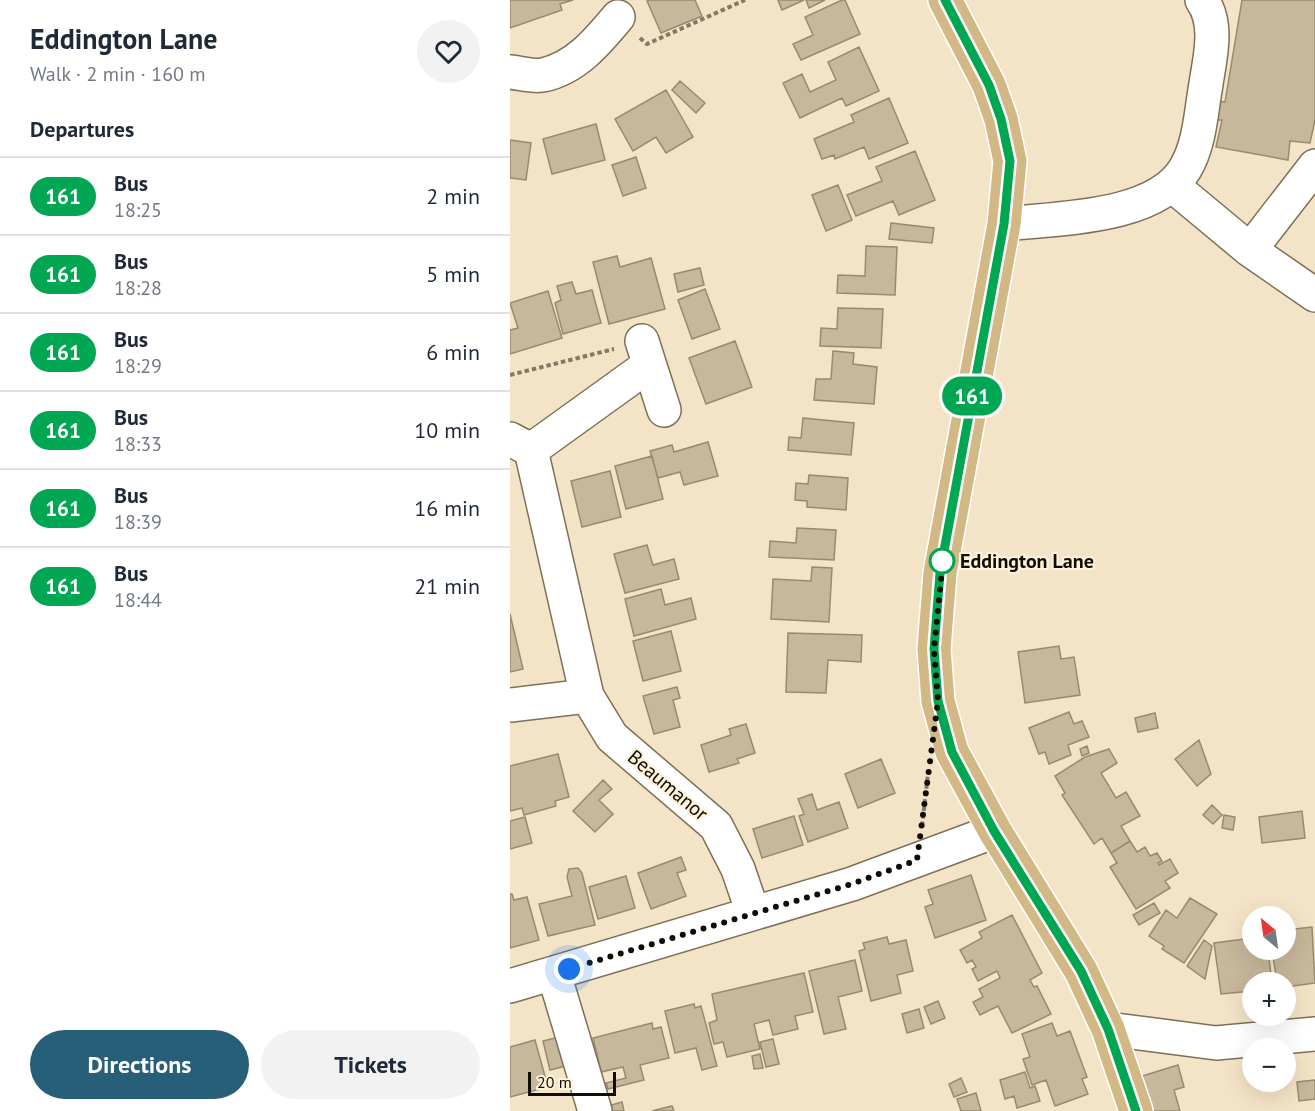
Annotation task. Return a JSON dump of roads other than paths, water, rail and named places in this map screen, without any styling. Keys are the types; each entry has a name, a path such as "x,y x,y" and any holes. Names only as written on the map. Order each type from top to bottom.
{"main road":[{"path":"945,0 976,56 1001,119 1010,161 1004,224 940,573 934,649 938,701 952,752 994,831 1081,971 1108,1029 1136,1111"}],"street":[{"path":"1004,224 1102,213 1147,201 1173,186 1186,167 1196,144 1208,72 1212,23 1202,0"},
{"path":"510,72 541,76 562,69 592,47 618,17"},
{"path":"1250,250 1315,166"},
{"path":"1173,186 1250,250 1315,296"},
{"name":"Beaumanor","path":"664,410 645,353 520,444 587,696 612,737 716,826 738,869 753,913"},
{"path":"510,705 587,696"},
{"path":"510,986 852,884 994,831"},
{"path":"554,974 596,1111"},
{"path":"1108,1029 1216,1043 1315,1034"}],"place":[{"name":"Eddington Lane","path":"942,561"}]}
